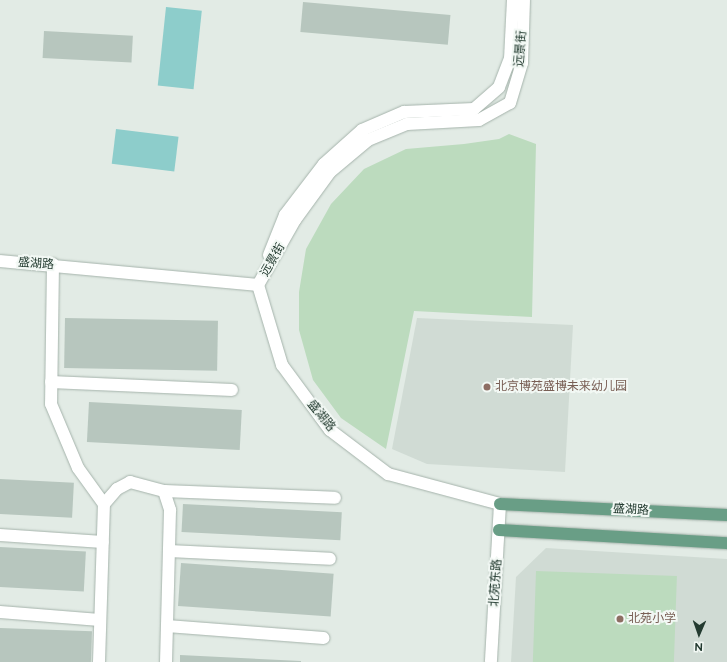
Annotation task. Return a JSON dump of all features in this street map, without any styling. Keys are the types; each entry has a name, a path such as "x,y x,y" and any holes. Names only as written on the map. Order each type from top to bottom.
{"main road":[{"name":"盛湖路","path":"500,504 727,515"},
{"path":"499,530 727,543"}],"street":[{"name":"远景街","path":"258,285 285,215 324,164 362,130 404,112 474,109 499,87 510,59 513,0"},
{"name":"远景街","path":"258,285 295,220 330,172 368,140 407,124 478,120 510,103 522,63 524,0"},
{"name":"盛湖路","path":"0,261 53,264 258,285 282,365 330,430 388,474 500,504"},
{"path":"53,264 51,404 78,468 104,504 99,662"},
{"path":"51,382 232,390"},
{"path":"104,504 117,489 130,482 164,491 335,498"},
{"path":"164,491 170,510 166,662"},
{"name":"北苑东路","path":"491,662 500,504"},
{"path":"0,535 103,542"},
{"path":"169,551 330,559"},
{"path":"0,612 100,620"},
{"path":"167,626 324,638"}],"shaded area":[{"name":"北京博苑盛博未来幼儿园","path":"417,318 573,325 565,472 427,464 392,449"},
{"name":"北苑小学","path":"546,548 727,559 727,662 511,662 516,577"}],"green space":[{"path":"509,134 536,144 532,317 414,311 386,449 341,418 313,380 299,330 299,292 306,249 331,204 364,169 406,149 464,144 499,139"},
{"path":"536,571 677,576 674,662 533,662"}],"water":[{"path":"166,7 202,11 194,89 158,86"},
{"path":"116,129 179,137 174,171 112,164"}],"building":[{"path":"303,2 450,15 448,45 300,32"},
{"path":"44,31 133,36 131,63 43,58"},
{"path":"65,318 218,321 217,371 64,368"},
{"path":"89,402 242,410 240,450 87,442"},
{"path":"0,479 74,483 72,518 0,514"},
{"path":"183,504 342,512 340,540 182,532"},
{"path":"0,547 86,552 84,591 0,587"},
{"path":"181,563 334,574 331,617 178,606"},
{"path":"0,628 92,631 91,662 0,662"},
{"path":"180,655 301,661 301,662 180,662"}],"place":[{"name":"北京博苑盛博未来幼儿园","path":"487,387"},
{"name":"北苑小学","path":"620,619"}]}
